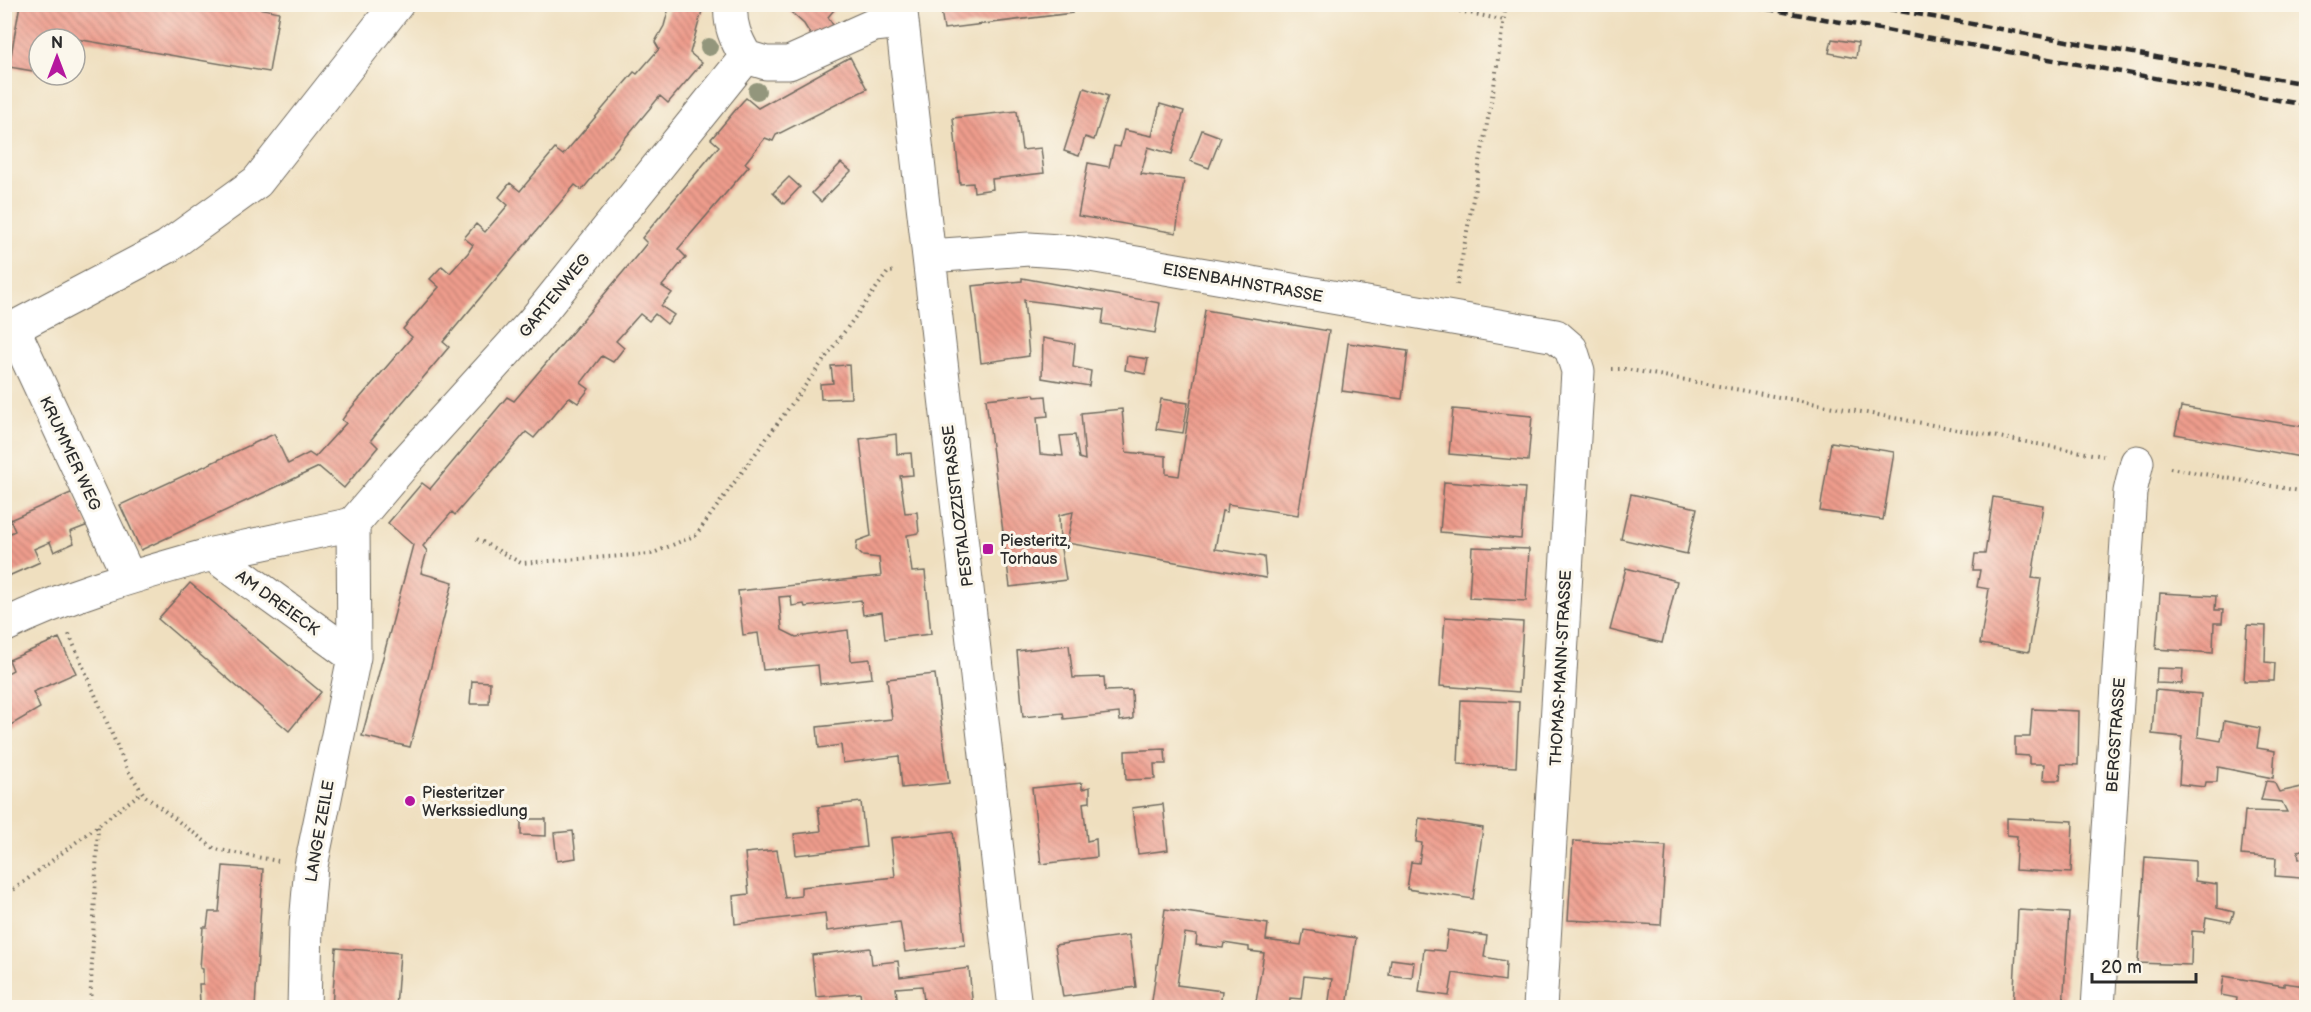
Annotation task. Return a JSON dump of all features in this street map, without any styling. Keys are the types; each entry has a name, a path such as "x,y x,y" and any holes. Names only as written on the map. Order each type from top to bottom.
{"street":[{"path":"9,331 167,246 257,182 397,4"},
{"path":"731,4 730,17 735,39 746,57 766,63 789,63 901,13"},
{"name":"PESTALOZZISTRASSE","path":"901,13 1015,1008"},
{"name":"GARTENWEG","path":"353,524 402,466 534,322 746,57"},
{"name":"EISENBAHNSTRASSE","path":"930,262 1029,249 1073,252 1556,336"},
{"name":"KRUMMER WEG","path":"9,331 129,577"},
{"name":"THOMAS-MANN-STRASSE","path":"1540,1008 1578,371 1571,349 1556,336"},
{"name":"BERGSTRASSE","path":"2098,1008 2130,492 2137,462"},
{"path":"353,524 354,657"},
{"name":"AM DREIECK","path":"212,554 353,524"},
{"path":"4,626 55,603 129,577 212,554"},
{"name":"AM DREIECK","path":"212,554 354,657"},
{"name":"LANGE ZEILE","path":"304,1008 306,924 311,866 354,657"}],"path":[{"path":"1424,4 1504,20"},
{"path":"1450,318 1494,86 1506,4"},
{"path":"477,539 521,563 651,554 696,535 888,272 930,262"},
{"path":"1578,371 1625,369 2307,492"},
{"path":"55,603 127,769 142,792 215,849 311,866"},
{"path":"4,897 142,792"},
{"path":"90,1008 98,826"}],"building":[{"path":"20,4 238,4 279,12 269,72 87,41 87,27 27,27 27,70 9,67"},
{"path":"670,4 704,4 690,53 702,63 668,103 660,96 582,190 575,185 516,255 443,342 449,347 371,440 378,447 344,488 319,467 141,550 120,505 274,434 288,464 309,453 315,457 346,423 342,420 347,413 412,337 403,329 439,287 430,279 442,266 450,273 473,245 464,238 476,224 485,232 508,205 499,197 510,183 520,191 555,149 563,155 634,72 637,74 659,49 655,42 664,26"},
{"path":"782,4 839,4 828,17 833,25 812,37 804,24"},
{"path":"940,4 1069,4 1072,13 944,29"},
{"path":"1832,39 1858,43 1856,58 1829,53"},
{"path":"850,57 867,89 776,135 773,141 765,138 745,163 749,166 678,249 686,257 662,286 672,293 661,306 674,315 667,324 655,314 649,321 640,314 616,341 624,348 613,362 602,356 581,383 589,389 578,403 569,397 534,438 526,432 455,515 452,512 423,546 427,551 421,573 453,582 410,747 362,736 413,545 388,523 422,483 430,489 507,397 514,401 629,265 647,243 642,238 719,146 711,139 743,101 746,98 758,108"},
{"path":"1084,88 1108,96 1094,140 1085,137 1079,156 1064,151"},
{"path":"1160,104 1184,111 1172,154 1148,147 1141,174 1184,180 1176,233 1078,216 1088,163 1109,167 1114,146 1120,147 1124,130 1152,136"},
{"path":"1017,111 1022,150 1041,148 1044,173 992,179 993,189 974,192 973,183 960,184 953,118"},
{"path":"1202,130 1221,137 1209,168 1190,161"},
{"path":"841,163 851,171 821,202 812,193"},
{"path":"789,177 800,187 784,204 773,193"},
{"path":"1022,278 1160,303 1155,333 1102,324 1104,310 1024,300 1029,356 981,363 972,286 1022,281"},
{"path":"1205,310 1329,331 1298,515 1228,504 1227,512 1222,511 1215,549 1264,557 1266,578 1067,543 1073,512 1059,515 1060,543 1066,580 1010,587 986,399 1034,394 1035,397 1046,396 1048,416 1037,417 1040,454 1063,456 1060,436 1075,435 1079,458 1085,460 1081,413 1122,409 1126,452 1166,456 1166,474 1179,476"},
{"path":"1043,338 1075,344 1073,367 1091,371 1089,386 1042,378"},
{"path":"1348,343 1408,351 1402,399 1342,391"},
{"path":"1127,356 1148,359 1145,374 1125,370"},
{"path":"849,365 851,398 821,399 820,384 833,383 831,366"},
{"path":"1161,399 1188,403 1183,433 1156,429"},
{"path":"2181,407 2306,427 2306,458 2175,434"},
{"path":"1453,409 1532,416 1528,461 1449,454"},
{"path":"896,434 897,454 911,453 913,475 900,476 905,513 917,512 919,533 907,535 912,572 925,571 931,634 885,639 882,612 863,615 861,600 805,607 804,604 792,606 791,596 779,597 782,630 796,637 848,630 851,661 870,659 872,678 820,684 818,665 763,670 758,633 743,635 738,591 881,576 879,558 863,556 856,550 857,541 871,536 860,439"},
{"path":"1831,442 1894,452 1883,520 1820,511"},
{"path":"1444,482 1525,488 1521,539 1440,532"},
{"path":"73,492 88,525 70,532 74,543 54,552 50,542 34,549 40,562 4,578 4,536 15,531 10,520"},
{"path":"1631,494 1697,508 1687,554 1621,539"},
{"path":"1993,497 2043,505 2032,578 2041,579 2029,652 1980,644 1989,589 1977,587 1980,570 1973,570 1975,554 1985,554"},
{"path":"1472,547 1529,549 1526,601 1469,598"},
{"path":"1626,568 1677,581 1662,643 1610,630"},
{"path":"190,583 321,692 289,731 158,619"},
{"path":"2160,593 2216,596 2215,610 2223,610 2222,623 2214,623 2213,653 2156,649"},
{"path":"1445,617 1523,622 1519,692 1440,686"},
{"path":"2247,625 2266,626 2265,662 2275,663 2274,681 2244,681"},
{"path":"59,638 76,673 33,692 40,708 4,729 4,675 13,670 9,660"},
{"path":"1069,645 1073,678 1104,677 1105,691 1132,690 1133,719 1120,721 1119,713 1064,719 1063,713 1023,717 1017,651"},
{"path":"2157,668 2183,669 2182,684 2156,683"},
{"path":"935,674 949,783 902,788 899,756 843,763 841,745 819,748 817,727 892,719 887,679"},
{"path":"472,681 490,682 489,704 470,704"},
{"path":"2155,690 2201,694 2198,737 2221,741 2224,721 2260,728 2257,748 2275,751 2273,778 2218,767 2217,782 2206,782 2205,787 2179,784 2182,737 2152,734"},
{"path":"1461,700 1519,702 1516,767 1458,764"},
{"path":"2032,709 2079,711 2078,765 2061,764 2060,780 2043,780 2044,764 2029,764 2029,756 2015,755 2015,737 2030,737"},
{"path":"1165,749 1166,764 1154,764 1155,779 1126,780 1125,751"},
{"path":"2266,781 2274,782 2279,792 2302,787 2306,808 2306,849 2298,851 2299,859 2306,857 2306,880 2302,882 2301,878 2275,876 2276,858 2241,855 2245,811 2287,812 2282,802 2261,800"},
{"path":"1082,783 1082,789 1090,787 1090,802 1083,803 1087,841 1096,839 1097,857 1041,864 1032,788"},
{"path":"861,802 866,847 796,855 794,834 821,831 818,807"},
{"path":"1163,804 1168,850 1138,854 1132,808"},
{"path":"1419,818 1483,828 1473,899 1407,889 1411,862 1419,863 1422,843 1416,842"},
{"path":"2007,818 2073,821 2071,873 2015,870 2017,836 2007,835"},
{"path":"521,819 546,819 546,836 521,835"},
{"path":"573,831 576,858 557,861 554,833"},
{"path":"953,831 965,945 905,952 900,922 827,931 825,913 735,924 733,896 749,894 745,853 777,850 785,898 801,896 801,887 895,877 891,838"},
{"path":"1573,841 1666,846 1661,925 1568,920"},
{"path":"2145,857 2195,861 2195,881 2217,884 2217,908 2234,912 2231,922 2206,917 2204,932 2192,931 2191,965 2138,963"},
{"path":"223,866 263,869 255,1008 214,1008 214,1004 200,1003 199,984 203,984 203,969 200,968 203,927 207,927 209,912 219,912"},
{"path":"1165,909 1268,924 1266,940 1301,945 1304,930 1356,938 1347,1008 1328,1008 1332,979 1304,976 1301,999 1290,998 1289,1008 1255,1008 1264,953 1249,951 1249,947 1224,943 1223,948 1196,945 1197,935 1185,933 1177,985 1222,991 1220,1008 1151,1008"},
{"path":"2018,910 2069,913 2063,1008 2013,1008"},
{"path":"1448,930 1487,936 1484,957 1506,961 1505,981 1453,973 1449,996 1419,992 1424,949 1445,951"},
{"path":"1129,935 1136,987 1063,997 1055,945"},
{"path":"336,948 400,953 396,1008 332,1008"},
{"path":"870,948 872,964 898,961 900,977 969,968 973,1008 925,1008 922,986 896,988 898,1007 862,1008 860,993 816,997 812,955"},
{"path":"1391,959 1414,962 1412,978 1389,975"},
{"path":"2224,976 2284,986 2284,983 2306,986 2304,1008 2236,1006 2237,998 2221,995"}],"railway":[{"path":"1740,4 2306,105"},
{"path":"1861,4 2306,84"}],"place":[{"name":"Piesteritz, Torhaus","path":"988,549"},
{"name":"Piesteritzer Werkssiedlung","path":"410,801"}]}
